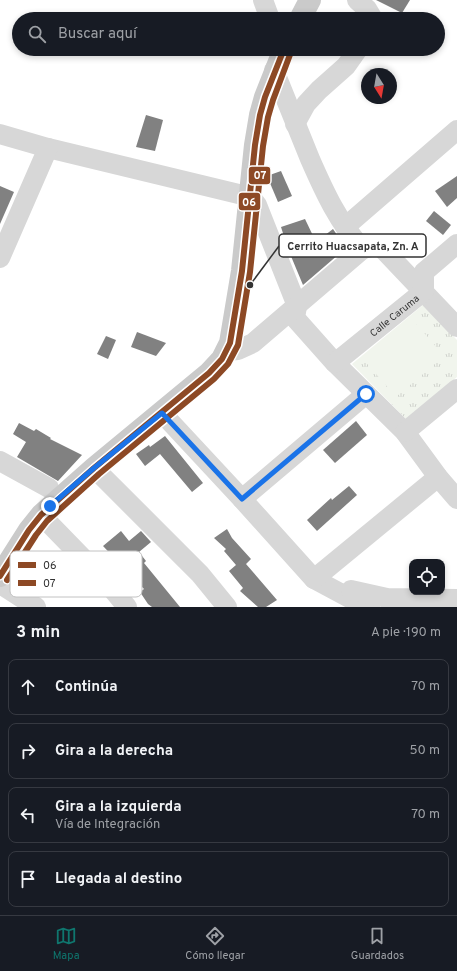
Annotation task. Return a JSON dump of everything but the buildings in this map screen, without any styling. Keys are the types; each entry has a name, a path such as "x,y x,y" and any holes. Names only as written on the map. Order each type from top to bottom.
{"main road":[{"path":"304,12 310,0"},
{"path":"16,551 29,530 41,515 94,468 212,370 227,351 233,329 242,271 251,197 255,145 260,115 264,97 280,56"},
{"path":"0,576 10,560"}],"street":[{"path":"262,0 267,12"},
{"path":"357,0 369,12"},
{"path":"280,56 296,124 325,192 345,227 363,249"},
{"path":"296,124 306,104 346,66 353,56"},
{"path":"345,227 457,130"},
{"path":"0,134 48,148 251,197 257,205 297,306 295,318 335,363 405,432 438,477 457,499"},
{"path":"0,258 48,148"},
{"name":"Calle Caruma","path":"335,363 424,291 424,272 457,244"},
{"path":"227,351 238,350 252,343 363,249 379,245 457,327"},
{"path":"405,432 457,389"},
{"path":"242,499 366,394"},
{"path":"162,413 319,581 361,606"},
{"path":"0,461 49,488"},
{"path":"94,468 200,574 227,607"},
{"path":"319,581 438,477"},
{"path":"41,515 76,551"},
{"path":"319,581 387,598 457,599"},
{"path":"0,584 10,590"},
{"path":"20,597 36,607"},
{"path":"118,597 127,607"}],"green space":[{"path":"423,305 457,340 457,377 406,419 352,364"},
{"path":"412,319 444,356 396,397 364,360"}],"transit line":[{"name":"06","path":"16,551 29,530 41,515 94,468 209,373 222,359 230,343 242,271 255,145 260,115 265,97 281,56"},
{"name":"07","path":"26,551 47,521 99,474 214,379 228,364 238,345 250,272 263,146 268,117 290,56"},
{"name":"06","path":"0,576 10,560"},
{"name":"07","path":"7,580 10,575"}],"place":[{"name":"Cerrito Huacsapata, Zn. A","path":"250,285"}],"route":[{"path":"50,506 162,413 242,499 366,394"}]}
